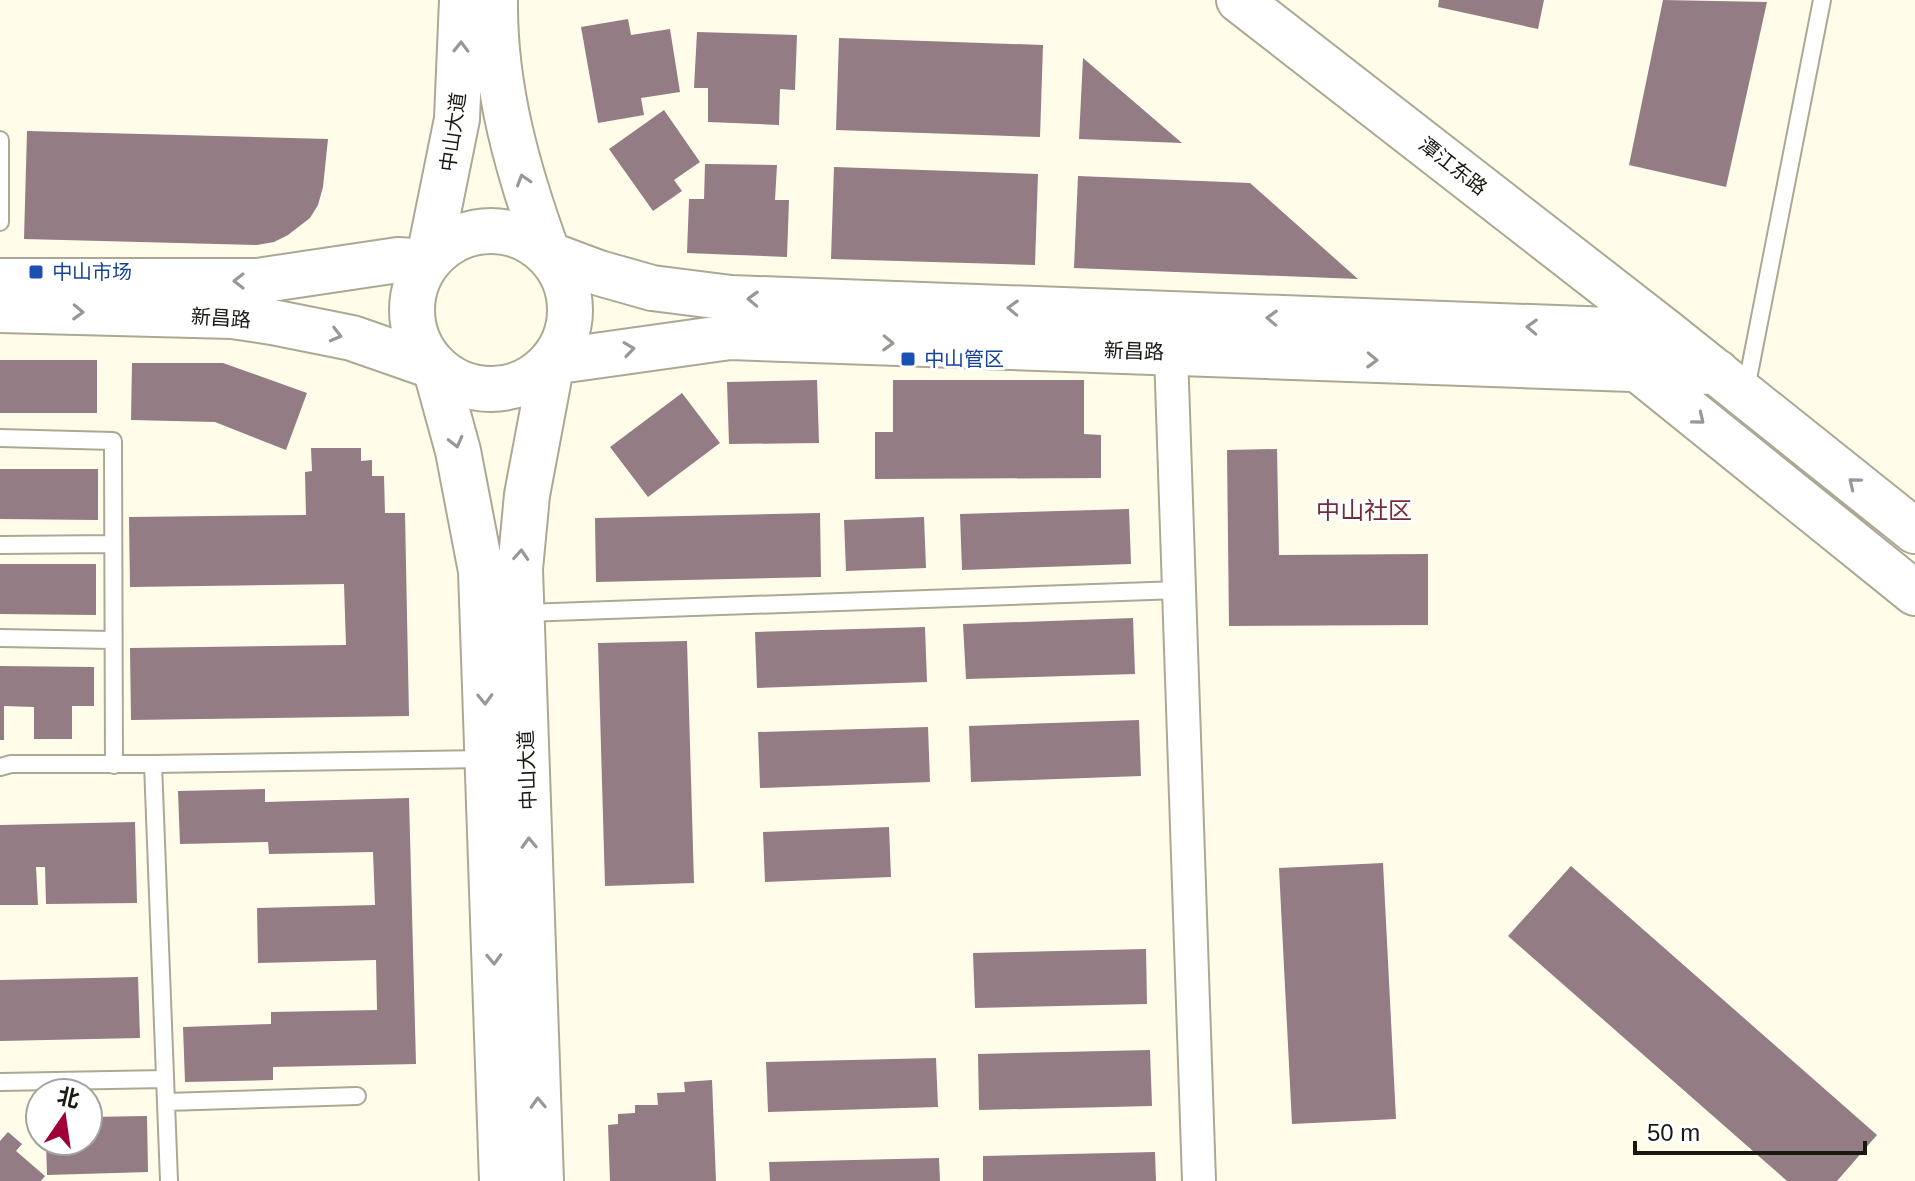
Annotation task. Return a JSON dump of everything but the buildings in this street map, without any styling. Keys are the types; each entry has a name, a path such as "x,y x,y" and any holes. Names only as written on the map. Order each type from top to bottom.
{"main road":[{"name":"中山大道","path":"428,262 457,119 462,0"},
{"path":"495,0 505,112 531,208 548,254"},
{"name":"潭江东路","path":"1239,0 1666,332 1915,531"},
{"path":"486,231 509,232 530,240 548,254 562,273 570,295 571,319 565,342 552,362 534,377 516,386 497,390 474,388 453,380 435,367 422,349 413,328 411,305 416,282 428,262 454,240 486,231"},
{"name":"新昌路","path":"548,254 652,288 731,298 1666,332"},
{"name":"新昌路","path":"0,281 257,281 398,260 428,262"},
{"name":"新昌路","path":"0,310 232,316 352,338 435,367"},
{"path":"1587,329 1915,593"},
{"name":"新昌路","path":"552,362 730,337 1638,370 1731,384"},
{"name":"中山大道","path":"541,1181 520,569 527,495 552,362"},
{"name":"中山大道","path":"435,367 458,451 481,571 502,1181"}],"street":[{"path":"1171,353 1199,1181"}],"lane":[{"path":"1731,384 1822,0"},
{"path":"0,140 0,222"},
{"path":"0,438 113,441 114,765"},
{"path":"0,545 112,544"},
{"path":"521,613 1179,590"},
{"path":"0,638 112,640"},
{"path":"0,767 11,764 487,759"},
{"path":"153,764 169,1181"},
{"path":"1,1084 165,1079"},
{"path":"166,1102 357,1096"}],"place":[{"name":"中山市场","path":"36,272"},
{"name":"中山管区","path":"908,359"}],"district":[{"name":"中山社区","path":"1364,510"}]}
